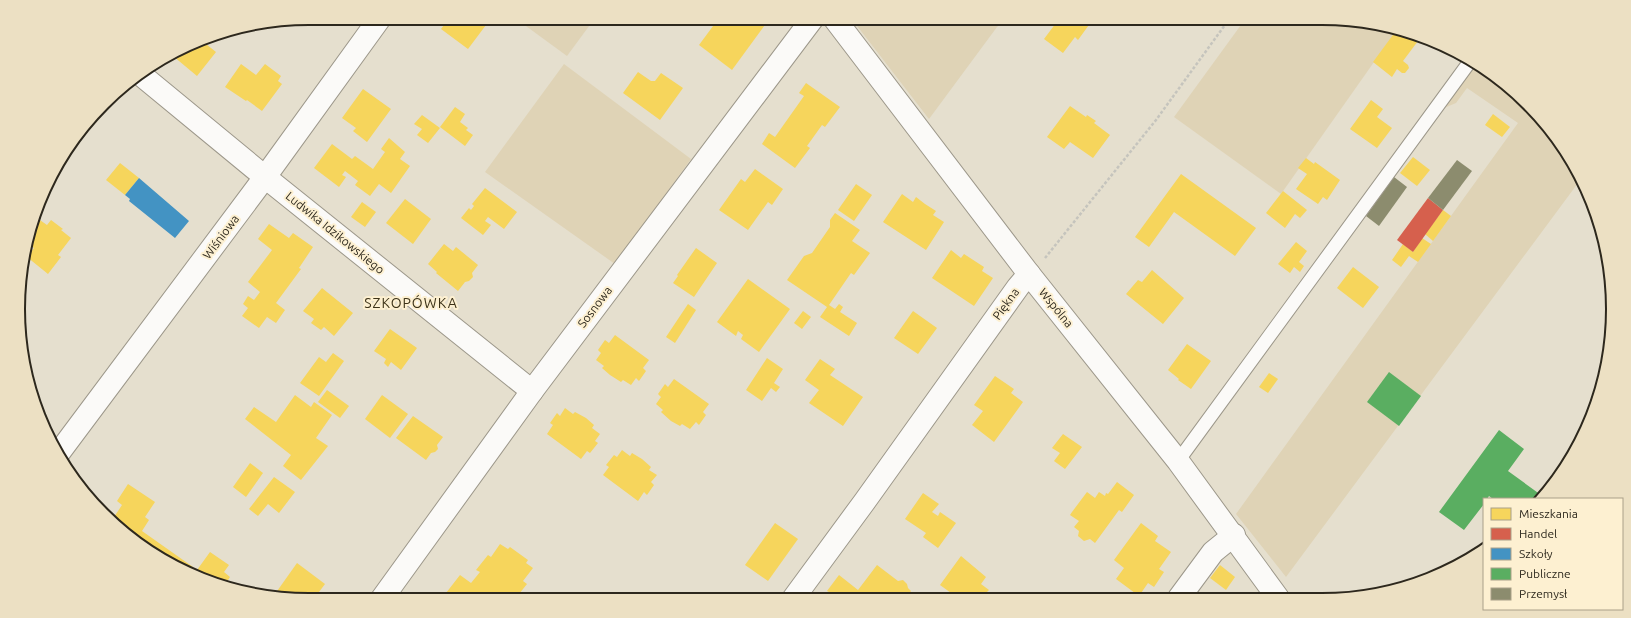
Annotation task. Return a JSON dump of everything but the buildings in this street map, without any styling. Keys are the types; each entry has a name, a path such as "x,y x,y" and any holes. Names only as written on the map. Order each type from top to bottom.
{"street":[{"name":"Wiśniowa","path":"62,449 265,177 375,25"},
{"name":"Sosnowa","path":"386,593 532,391 808,25"},
{"name":"Wspólna","path":"839,25 1029,274 1178,461 1274,593"},
{"name":"Ludwika Idzikowskiego","path":"145,78 265,177 532,391"},
{"name":"Piękna","path":"796,593 1029,274"},
{"path":"1183,593 1213,552 1234,536"}],"lane":[{"path":"1178,461 1467,65"}],"path":[{"path":"1029,274 1052,251 1156,120 1225,25"}],"shaded area":[{"path":"525,25 590,25 567,56"},
{"path":"856,25 999,25 929,119"},
{"path":"1241,25 1322,25 1359,27 1394,34 1281,194 1174,117"},
{"path":"564,64 691,159 615,264 485,172"},
{"path":"1473,68 1509,95 1536,122 1558,151 1577,184 1286,577 1236,514 1518,123 1467,88 1456,103 1444,108"}],"district":[{"name":"SZKOPÓWKA","path":"411,303"}]}
